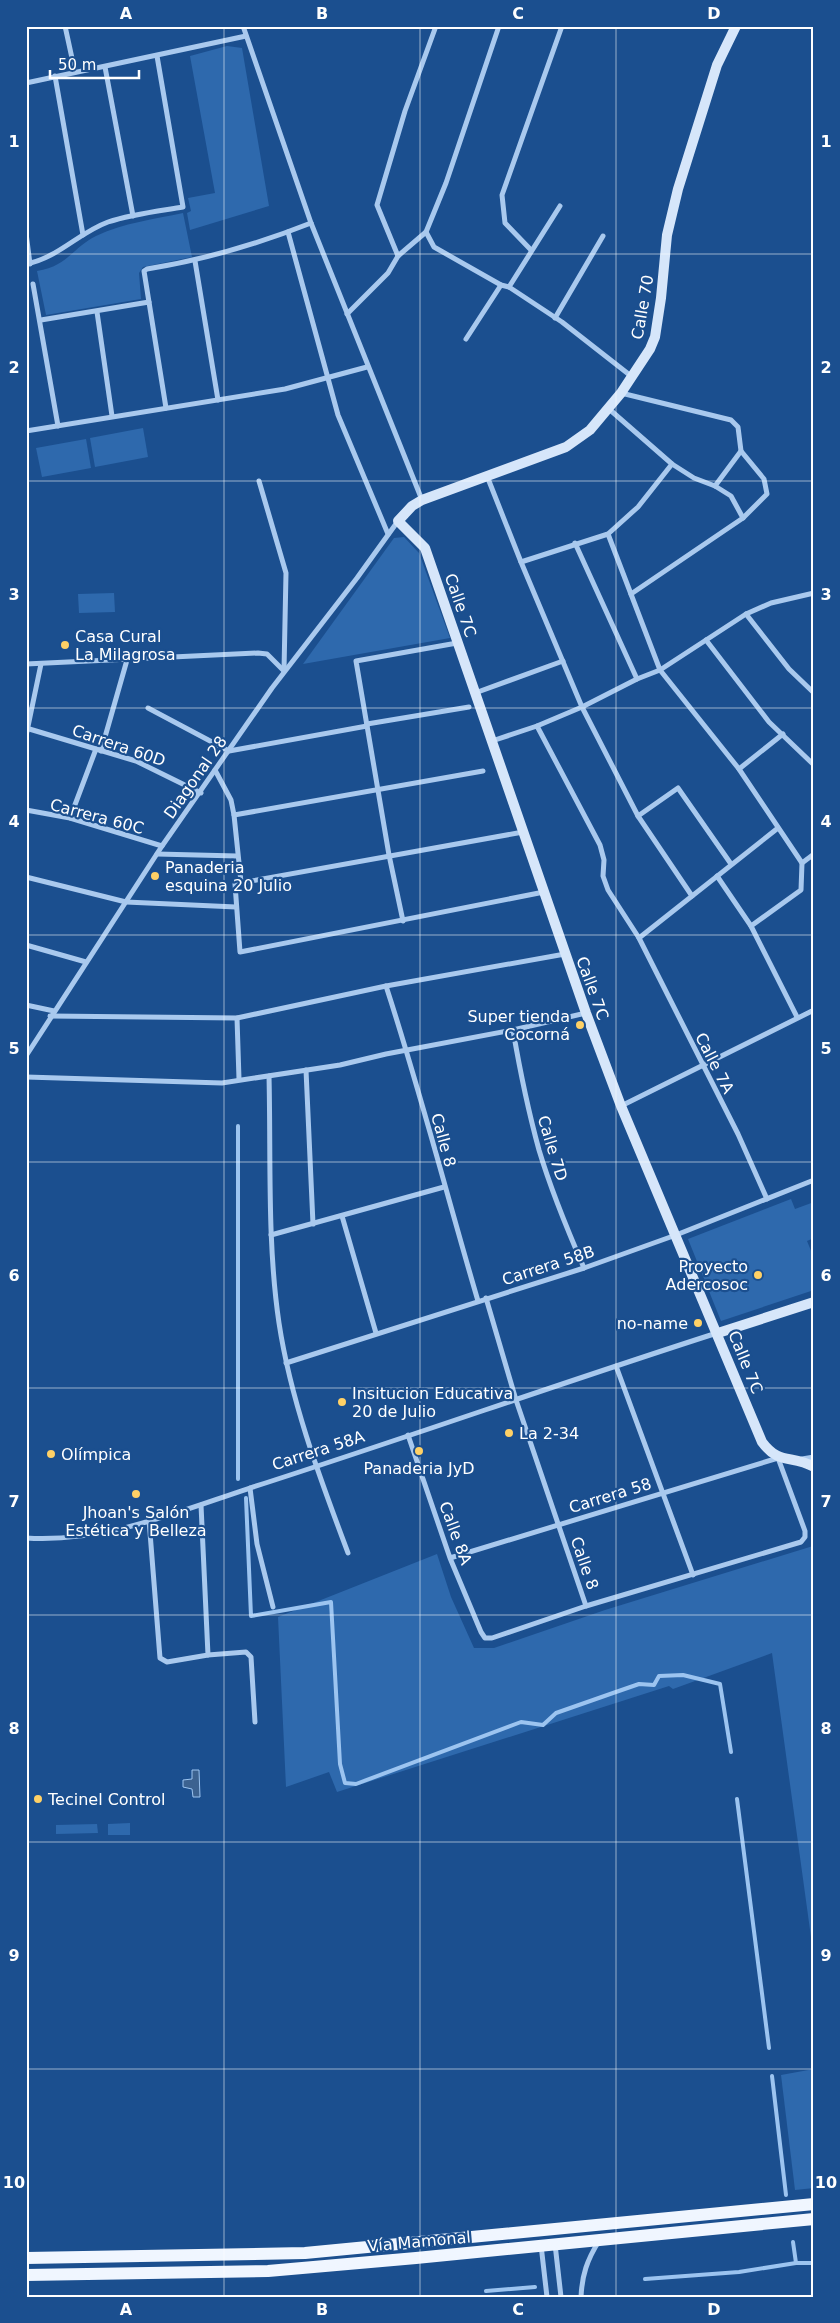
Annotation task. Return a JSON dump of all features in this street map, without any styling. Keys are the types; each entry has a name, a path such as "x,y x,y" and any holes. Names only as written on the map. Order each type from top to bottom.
{"main road":[{"path":"774,2207 814,2198"},
{"name":"Vía Mamonal","path":"26,2258 305,2253 814,2204"},
{"name":"Vía Mamonal","path":"26,2275 268,2271 814,2219"},
{"path":"770,2222 814,2226"}],"street":[{"path":"65,26 75,72"},
{"path":"243,26 311,223 422,500"},
{"path":"398,256 377,205 405,111 436,26"},
{"path":"347,314 388,273 398,256 426,232 446,183 499,26"},
{"path":"531,250 505,223 502,194 562,26"},
{"name":"Calle 70","path":"398,521 412,506 422,500 566,447 590,430 621,393 650,349 655,337 661,298 666,235 678,189 717,65 736,26"},
{"path":"26,83 246,36"},
{"path":"26,233 28,264 61,251 83,235 108,222 183,207 157,56"},
{"path":"105,67 133,216"},
{"path":"55,76 83,235"},
{"path":"509,287 560,206"},
{"path":"166,408 144,271 146,269 195,261 311,223"},
{"path":"288,232 338,416 388,534"},
{"path":"426,232 434,247 502,285 509,287 555,318 631,376"},
{"path":"555,318 603,236"},
{"path":"195,261 218,400"},
{"path":"33,284 41,320 58,426"},
{"path":"466,339 502,285"},
{"path":"41,320 149,302"},
{"path":"96,312 112,416"},
{"path":"26,431 285,389 368,367"},
{"path":"621,393 732,420 738,427 741,451 764,479 767,494 742,518 631,594"},
{"path":"608,409 672,464 694,478 715,486 731,496 742,518"},
{"path":"715,486 741,451"},
{"path":"520,562 608,534 638,507 672,464"},
{"path":"488,476 520,562 582,707 638,816 692,896"},
{"path":"259,482 286,573 284,671"},
{"name":"Diagonal 28","path":"26,1056 162,846 201,793 228,751 284,671 357,578 398,521"},
{"name":"Calle 7C","path":"398,521 425,548 565,954 621,1106 718,1333 762,1442 770,1453 778,1458 805,1530 805,1537 801,1542 693,1575"},
{"path":"608,534 660,670 738,769 802,863 800,890 752,926"},
{"path":"575,543 637,679"},
{"path":"492,741 537,726 582,707 637,679 660,670 746,614 770,603 814,593"},
{"path":"746,614 788,669 814,693"},
{"path":"706,640 769,722 814,765"},
{"path":"403,921 389,855 356,661 458,643"},
{"path":"26,664 258,653 267,654 284,671"},
{"path":"70,818 99,750 127,660"},
{"path":"475,693 563,661"},
{"path":"26,736 41,664"},
{"path":"148,708 228,751 468,706"},
{"name":"Calle 7A","path":"537,726 600,845 604,860 603,876 608,890 639,938 738,1134 767,1199"},
{"name":"Carrera 60D","path":"27,729 136,761 201,793"},
{"path":"738,769 783,734"},
{"path":"216,770 231,800 241,882"},
{"path":"234,815 483,771"},
{"path":"638,816 678,788 732,864"},
{"name":"Carrera 60C","path":"26,810 70,818 162,846"},
{"path":"639,938 778,828"},
{"path":"523,832 235,884 240,952 544,892"},
{"name":"Carrera 60C","path":"157,854 237,856"},
{"path":"802,863 814,854"},
{"path":"717,876 752,926 797,1017"},
{"path":"26,878 126,902 236,907"},
{"path":"26,945 86,962"},
{"path":"26,1006 52,1014 237,1018 386,986 565,954"},
{"name":"Calle 8","path":"386,986 407,1050 444,1187 478,1301"},
{"path":"621,1106 814,1010"},
{"path":"26,1077 222,1083 306,1070 513,1030 586,1013"},
{"path":"237,1018 239,1079"},
{"name":"Calle 7D","path":"513,1030 524,1092 540,1152 560,1211 584,1268"},
{"path":"306,1070 312,1224"},
{"path":"268,1076 271,1235 279,1322 286,1363 317,1468 348,1553"},
{"name":"Carrera 58B","path":"286,1363 584,1268 676,1235 814,1180"},
{"path":"271,1235 444,1187"},
{"path":"342,1216 376,1333"},
{"name":"Calle 8","path":"486,1298 516,1400 586,1606"},
{"name":"Carrera 58A","path":"26,1538 89,1536 201,1505 814,1302"},
{"path":"586,1606 693,1575 616,1366"},
{"name":"Calle 8A","path":"408,1435 450,1558 481,1632 486,1638 492,1638 586,1606"},
{"path":"778,1458 798,1460 814,1457"},
{"name":"Carrera 58","path":"450,1558 778,1458"},
{"path":"798,1460 814,1467"},
{"path":"250,1488 257,1544 272,1607"},
{"path":"201,1505 208,1655"},
{"path":"149,1520 160,1658 167,1662 208,1655 246,1652 252,1656 255,1722"},
{"path":"581,2297 582,2276 589,2257 600,2239"},
{"path":"555,2243 561,2297"},
{"path":"541,2245 547,2297"}],"shaded area":[{"path":"227,46 242,48 269,206 190,230 187,213 191,211 188,198 215,193 190,56"},
{"path":"183,213 192,257 143,267 139,273 141,299 46,315 37,271 56,265 88,241 106,232 139,222"},
{"path":"143,428 148,457 95,467 90,438"},
{"path":"86,439 91,468 42,477 36,448"},
{"path":"404,537 419,553 450,638 303,664 394,538"},
{"path":"114,593 115,612 79,613 78,594"},
{"name":"Proyecto Adercosoc","path":"791,1199 795,1209 814,1202 814,1238 807,1241 814,1258 814,1290 721,1321 688,1239"},
{"path":"813,1546 814,1959 772,1653 673,1689 669,1686 337,1792 329,1772 286,1787 278,1617 437,1554 451,1597 474,1648 494,1648 605,1610"},
{"path":"192,1770 199,1770 200,1797 193,1797 192,1789 183,1787 183,1780 192,1779"},
{"path":"130,1823 130,1835 108,1835 108,1824"},
{"path":"97,1824 98,1833 56,1834 56,1825"},
{"path":"814,2069 814,2188 795,2190 781,2075"}],"waterway":[{"path":"238,1126 238,1479"},
{"path":"246,1498 251,1616 331,1602 340,1764 345,1783 356,1784 521,1722 543,1725 556,1713 639,1684 654,1685 659,1676 683,1675 720,1684 731,1752"},
{"path":"737,1799 769,2048"},
{"path":"772,2076 786,2195"},
{"path":"793,2242 796,2263"},
{"path":"645,2279 739,2272 796,2263 814,2263"},
{"path":"486,2291 535,2287"}],"place":[{"name":"Casa Cural La Milagrosa","path":"65,645"},
{"name":"Panaderia esquina 20 Julio","path":"155,876"},
{"name":"Super tienda Cocorná","path":"580,1025"},
{"name":"Proyecto Adercosoc","path":"758,1275"},
{"name":"no-name","path":"698,1323"},
{"name":"Insitucion Educativa 20 de Julio","path":"342,1402"},
{"name":"La 2-34","path":"509,1433"},
{"name":"Panaderia JyD","path":"419,1451"},
{"name":"Olímpica","path":"51,1454"},
{"name":"Jhoan's Salón Estética y Belleza","path":"136,1494"},
{"name":"Tecinel Control","path":"38,1799"}]}
